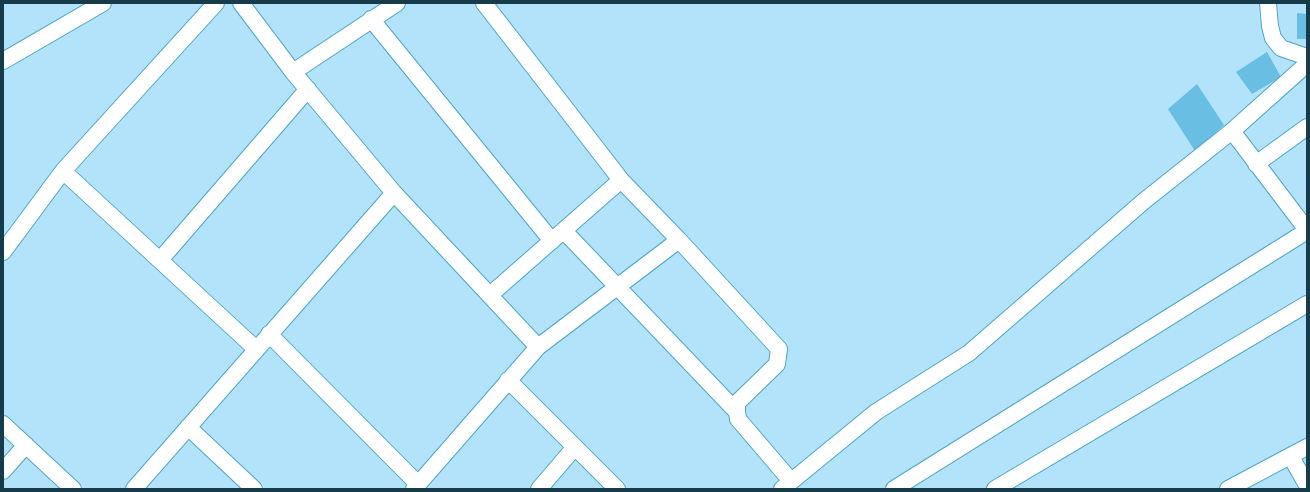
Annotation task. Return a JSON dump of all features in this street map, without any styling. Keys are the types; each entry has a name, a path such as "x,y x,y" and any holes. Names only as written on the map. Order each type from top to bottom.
{"street":[{"path":"3,61 103,3"},
{"path":"3,252 63,171 216,3"},
{"path":"241,3 293,72 394,193 538,346"},
{"path":"293,72 397,3"},
{"path":"484,3 621,180 679,240 779,349 777,364 737,403 737,412 738,419 786,485 876,412 969,353 1144,201 1232,131 1307,64"},
{"path":"1268,3 1270,26 1273,38 1281,48 1307,57"},
{"path":"371,19 552,241"},
{"path":"160,260 308,89"},
{"path":"1256,164 1307,127"},
{"path":"894,489 1307,231 1232,131"},
{"path":"63,171 256,349"},
{"path":"490,295 621,180"},
{"path":"134,489 394,193"},
{"path":"564,231 737,412"},
{"path":"269,334 416,486 538,346 679,240"},
{"path":"995,489 1307,304"},
{"path":"508,380 617,489"},
{"path":"3,424 73,489"},
{"path":"188,427 254,489"},
{"path":"3,471 26,445"},
{"path":"539,489 575,447"},
{"path":"1228,489 1291,457 1307,447"},
{"path":"1291,457 1307,485"}],"building":[{"path":"1297,13 1307,14 1307,39 1297,39"},
{"path":"1267,52 1281,77 1252,94 1236,72"},
{"path":"1197,84 1224,125 1195,151 1168,109"}]}
